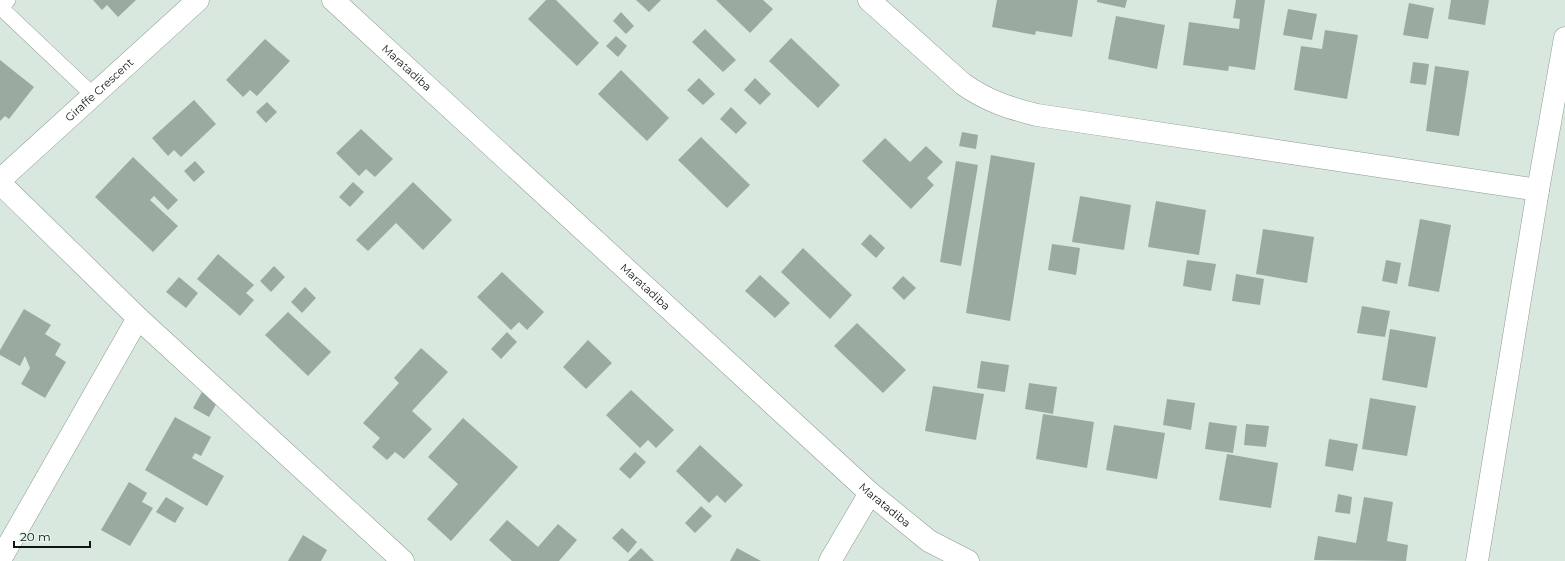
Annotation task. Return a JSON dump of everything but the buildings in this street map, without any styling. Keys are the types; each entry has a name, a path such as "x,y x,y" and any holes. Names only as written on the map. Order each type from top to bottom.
{"street":[{"name":"Giraffe Crescent","path":"0,180 198,0"},
{"name":"Maratadiba","path":"333,0 870,493 929,540 968,561"},
{"path":"869,0 963,84 980,96 1037,116 1538,190"},
{"path":"1477,561 1538,190 1565,38"},
{"path":"0,183 138,318 403,561"},
{"path":"0,560 138,318"},
{"path":"830,561 870,493"}],"lane":[{"path":"8,0 0,7 93,95"}]}
